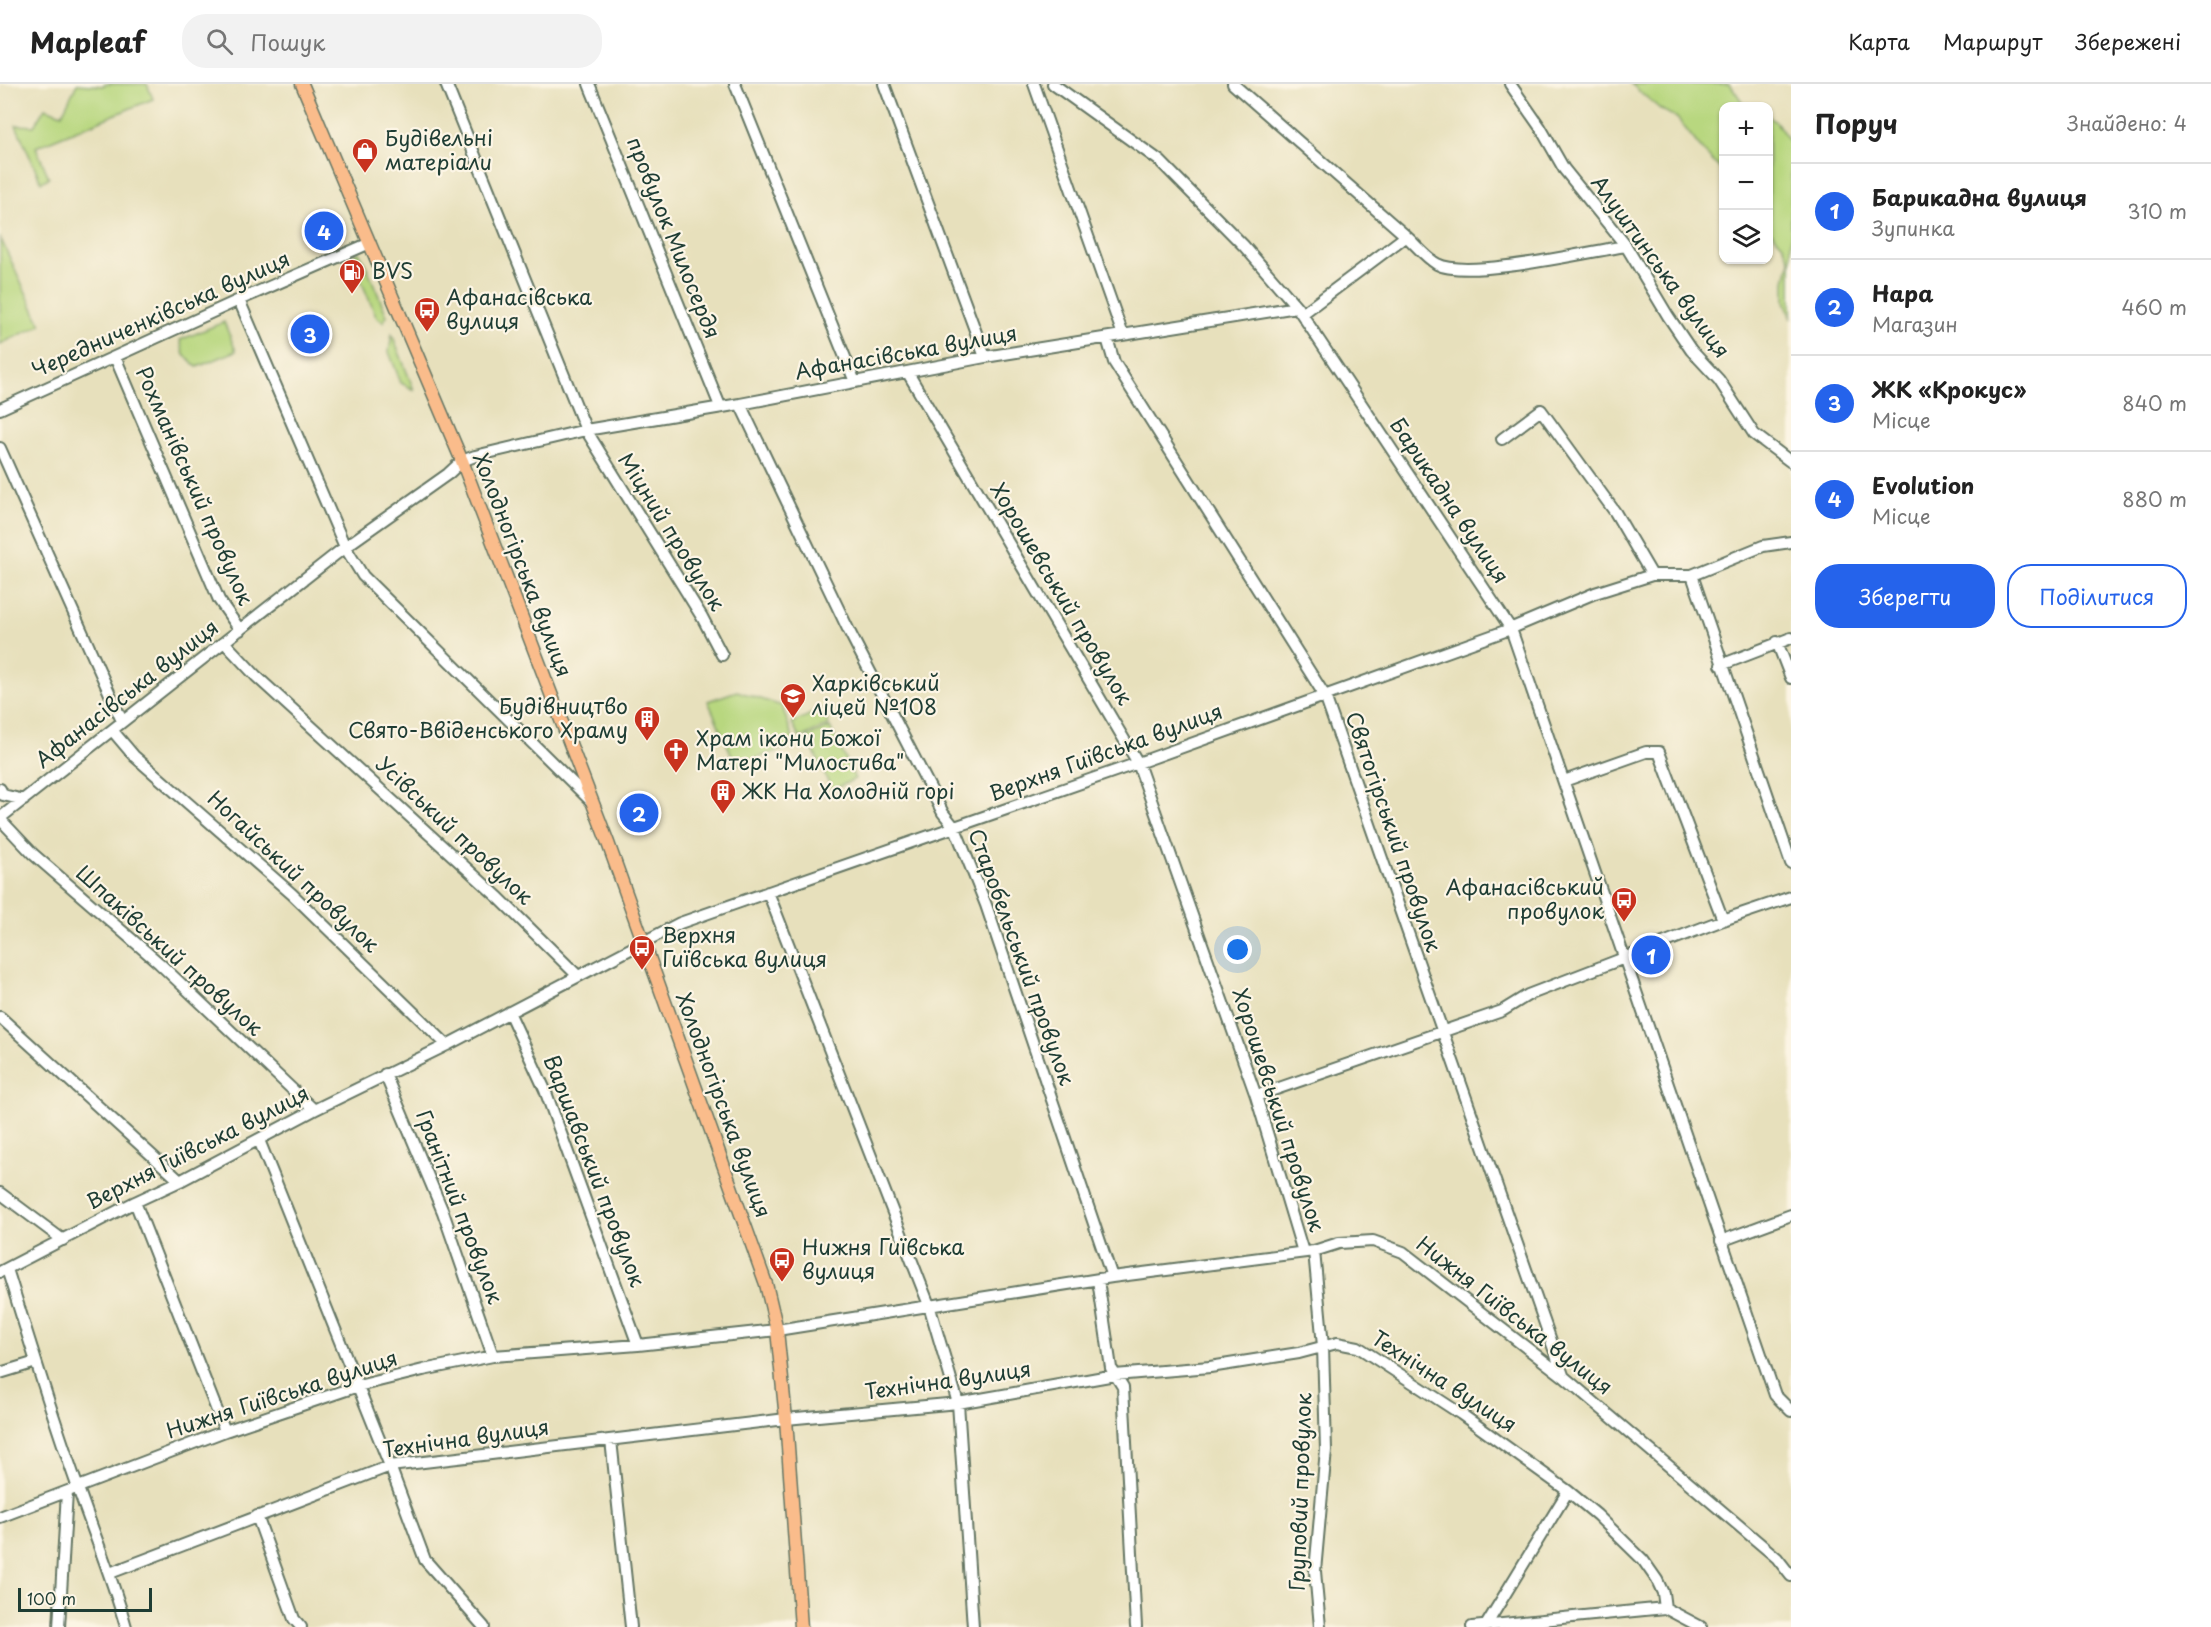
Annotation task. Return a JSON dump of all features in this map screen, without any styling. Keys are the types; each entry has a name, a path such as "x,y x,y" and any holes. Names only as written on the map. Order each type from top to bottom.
{"main road":[{"name":"Холодногірська вулиця","path":"302,84 462,461 644,940 766,1284 777,1330 786,1419 801,1627"}],"street":[{"name":"Міцний провулок","path":"446,84 586,430 702,617 722,655"},
{"name":"провулок Милосердя","path":"589,84 720,406"},
{"path":"735,84 855,382"},
{"path":"884,84 985,357"},
{"path":"1034,84 1123,335"},
{"name":"Барикадна вулиця","path":"1053,84 1160,161 1244,246 1299,310 1511,629 1775,1395 1791,1411"},
{"path":"1233,84 1437,264 1457,269 1494,268 1626,246"},
{"name":"Алуштинська вулиця","path":"1510,84 1540,127 1564,169 1626,246 1691,350 1719,380 1754,434 1791,462"},
{"name":"Афанасівська вулиця","path":"0,817 225,644 345,547 448,474 462,461 486,452 586,430 740,404 985,357 1299,310 1406,236"},
{"name":"Чередниченківська вулиця","path":"0,409 370,243"},
{"path":"240,300 345,547 363,576 593,803"},
{"name":"Святогірський провулок","path":"1107,338 1114,362 1325,696 1563,1376"},
{"name":"Рохманівський провулок","path":"115,357 219,600 240,630"},
{"name":"Хорошевський провулок","path":"908,373 1138,763 1256,1096 1308,1252"},
{"name":"Старобельський провулок","path":"740,404 849,631 943,813 955,828 986,905 1112,1277"},
{"path":"1502,439 1535,412 1541,410 1615,512 1652,575"},
{"path":"0,448 122,722"},
{"name":"Верхня Гиївська вулиця","path":"4,1271 314,1110 447,1045 680,923 955,828 1511,629 1595,593 1652,575 1692,575 1763,546 1791,542"},
{"path":"1692,575 1791,863"},
{"path":"1722,664 1791,638"},
{"path":"1777,642 1791,678"},
{"name":"Усівський провулок","path":"225,644 256,676 499,898 577,975"},
{"name":"Ногайський провулок","path":"112,730 134,756 292,894 447,1045"},
{"path":"1564,781 1646,752 1659,752 1723,920"},
{"path":"0,817 1,792 24,800"},
{"name":"Шпаківський провулок","path":"0,817 48,868 159,963 314,1110"},
{"path":"768,892 929,1305 958,1403 973,1627"},
{"path":"1256,1096 1502,1011 1528,995 1723,920 1791,897"},
{"name":"Варшавський провулок","path":"509,1012 545,1090 638,1345"},
{"path":"0,1017 180,1181"},
{"name":"Гранітний провулок","path":"385,1074 443,1212 493,1356"},
{"path":"259,1140 390,1466 425,1560 484,1627"},
{"path":"0,1193 63,1240"},
{"path":"135,1202 225,1431"},
{"path":"1721,1241 1791,1215"},
{"name":"Нижня Гиївська вулиця","path":"0,1517 225,1431 358,1386 423,1370 493,1356 638,1345 777,1330 1112,1277 1308,1252 1339,1243 1373,1241 1403,1252 1563,1376 1777,1558 1791,1576"},
{"name":"Груповий провулок","path":"1308,1252 1323,1346 1326,1450 1315,1571 1320,1627"},
{"path":"4,1271 78,1488 110,1573 126,1627"},
{"path":"1098,1280 1111,1368 1123,1387 1136,1627"},
{"name":"Технічна вулиця","path":"110,1573 390,1466 786,1419 958,1403 1115,1375 1210,1367 1299,1353 1337,1342 1358,1347 1461,1414 1568,1491 1597,1515 1643,1560 1663,1593 1665,1608"},
{"path":"0,1373 36,1362"},
{"path":"611,1440 631,1627"},
{"path":"1485,1626 1568,1491"},
{"path":"58,1627 67,1492"},
{"path":"256,1516 294,1619 301,1627"},
{"path":"1472,1627 1665,1608 1701,1627"}],"green space":[{"path":"77,84 102,86 147,84 153,99 36,147 49,178 41,182 16,125 34,126 45,108 62,114"},
{"path":"1631,84 1730,84 1742,102 1719,102 1719,168 1677,118 1660,109"},
{"path":"1773,120 1791,144 1791,319 1785,301 1785,281 1790,261 1782,243 1773,234"},
{"path":"0,237 41,325 0,344"},
{"path":"358,252 363,258 387,316 383,322 376,316 355,266 354,256"},
{"path":"224,322 236,351 197,367 184,355 180,340"},
{"path":"392,334 414,390 401,383 389,352"},
{"path":"737,691 782,706 795,745 736,765 708,701"},
{"path":"822,709 829,724 800,738 792,723"},
{"path":"830,727 855,779 832,790 807,737"}],"place":[{"name":"Будівельні матеріали","path":"365,174"},
{"name":"Evolution","path":"324,231"},
{"name":"BVS","path":"352,295"},
{"name":"Афанасівська вулиця","path":"427,333"},
{"name":"ЖК «Крокус»","path":"310,334"},
{"name":"Харківський ліцей №108","path":"793,719"},
{"name":"Будівництво Свято-Ввіденського Храму","path":"647,742"},
{"name":"Храм ікони Божої Матері \"Милостива\"","path":"676,774"},
{"name":"Нара","path":"639,813"},
{"name":"ЖК На Холодній горі","path":"723,815"},
{"name":"Афанасівський провулок","path":"1624,923"},
{"name":"Барикадна вулиця","path":"1651,955"},
{"name":"Верхня Гиївська вулиця","path":"642,971"},
{"name":"Нижня Гиївська вулиця","path":"782,1283"}]}
